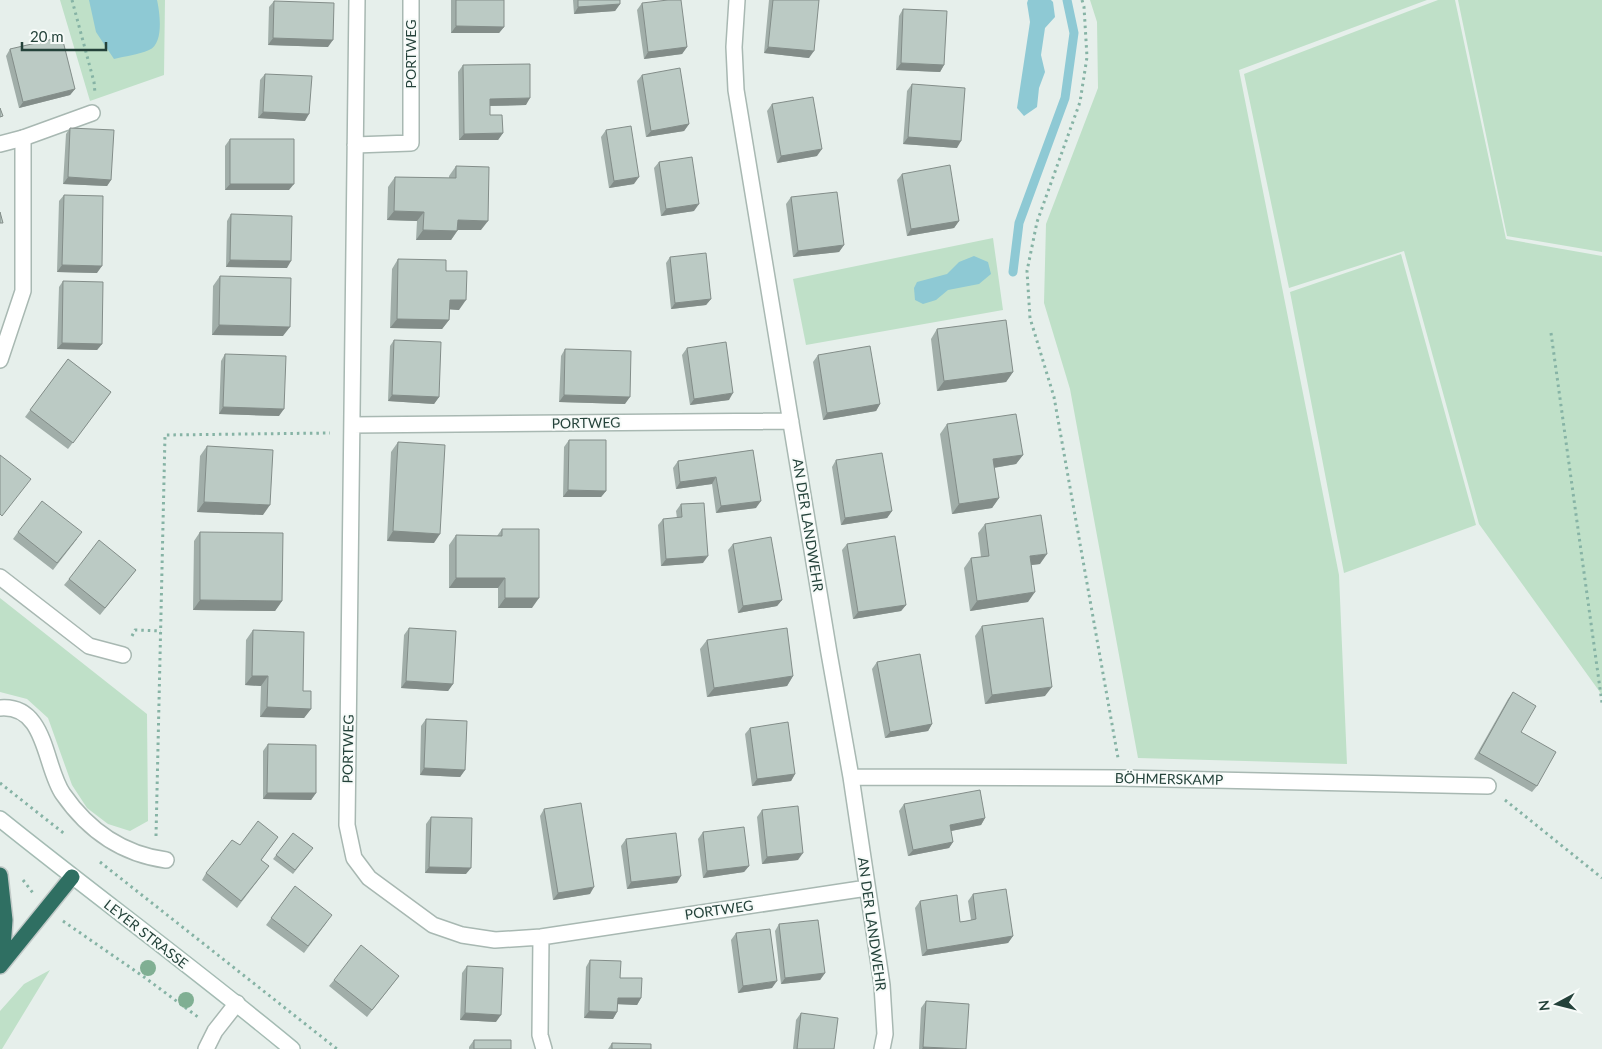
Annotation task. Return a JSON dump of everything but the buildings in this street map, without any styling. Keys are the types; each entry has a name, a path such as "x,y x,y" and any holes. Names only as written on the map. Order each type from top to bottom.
{"highway":[{"path":"0,875 5,920 1,964"},
{"path":"1,964 72,877"}],"street":[{"name":"PORTWEG","path":"358,0 347,825 354,858 369,878 433,925 462,935 495,940 541,936 867,888"},
{"name":"PORTWEG","path":"355,145 411,143 411,0"},
{"name":"AN DER LANDWEHR","path":"737,0 734,47 736,90 851,777 882,985 885,1034 882,1049"},
{"path":"0,144 23,138 92,113"},
{"path":"0,360 23,291 23,138"},
{"name":"PORTWEG","path":"352,429 791,421"},
{"path":"0,577 89,646 122,655"},
{"path":"0,708 10,707 27,715 40,732 61,792 81,816 103,837 131,852 161,860"},
{"name":"BÖHMERSKAMP","path":"851,777 1121,778 1488,786"},
{"name":"LEYER STRASSE","path":"0,819 72,877 237,1003 292,1049"},
{"path":"541,936 540,1035 544,1049"},
{"path":"206,1049 215,1031 237,1003"}],"path":[{"path":"72,0 94,82 96,102 92,113"},
{"path":"1082,0 1088,57 1080,102 1037,222 1027,271 1030,318 1054,397 1121,778"},
{"path":"1551,333 1602,703"},
{"path":"161,860 165,434 352,429"},
{"path":"0,783 70,838"},
{"path":"1488,786 1602,878"},
{"path":"94,856 337,1049"},
{"path":"0,875 20,876 46,909 144,977 215,1031"}],"green space":[{"path":"60,0 165,0 164,75 90,101"},
{"path":"1090,0 1427,0 1239,70 1339,575 1347,764 1138,758 1070,389 1044,303 1046,224 1098,88 1097,22"},
{"path":"1438,0 1455,0 1506,239 1602,256 1602,695 1479,524 1404,251 1289,288 1244,74"},
{"path":"1458,0 1602,0 1602,252 1507,236"},
{"path":"993,238 1003,310 806,345 793,279"},
{"path":"1401,254 1476,525 1344,573 1290,292"},
{"path":"0,598 147,714 148,821 130,831 108,824 87,808 72,785 48,718 27,699 0,692"},
{"path":"50,970 2,1049 0,1049 0,1011 24,984"}],"water":[{"path":"89,0 157,0 160,28 154,47 140,53 114,59 96,32"},
{"path":"1028,0 1051,0 1055,17 1045,28 1041,55 1045,72 1039,88 1037,107 1024,116 1017,108 1030,22"},
{"path":"974,256 988,262 991,274 979,284 948,290 936,300 923,304 915,300 914,288 917,282 947,274 959,262"}],"waterway":[{"path":"1013,272 1019,223 1065,98 1074,33 1067,0"}]}
